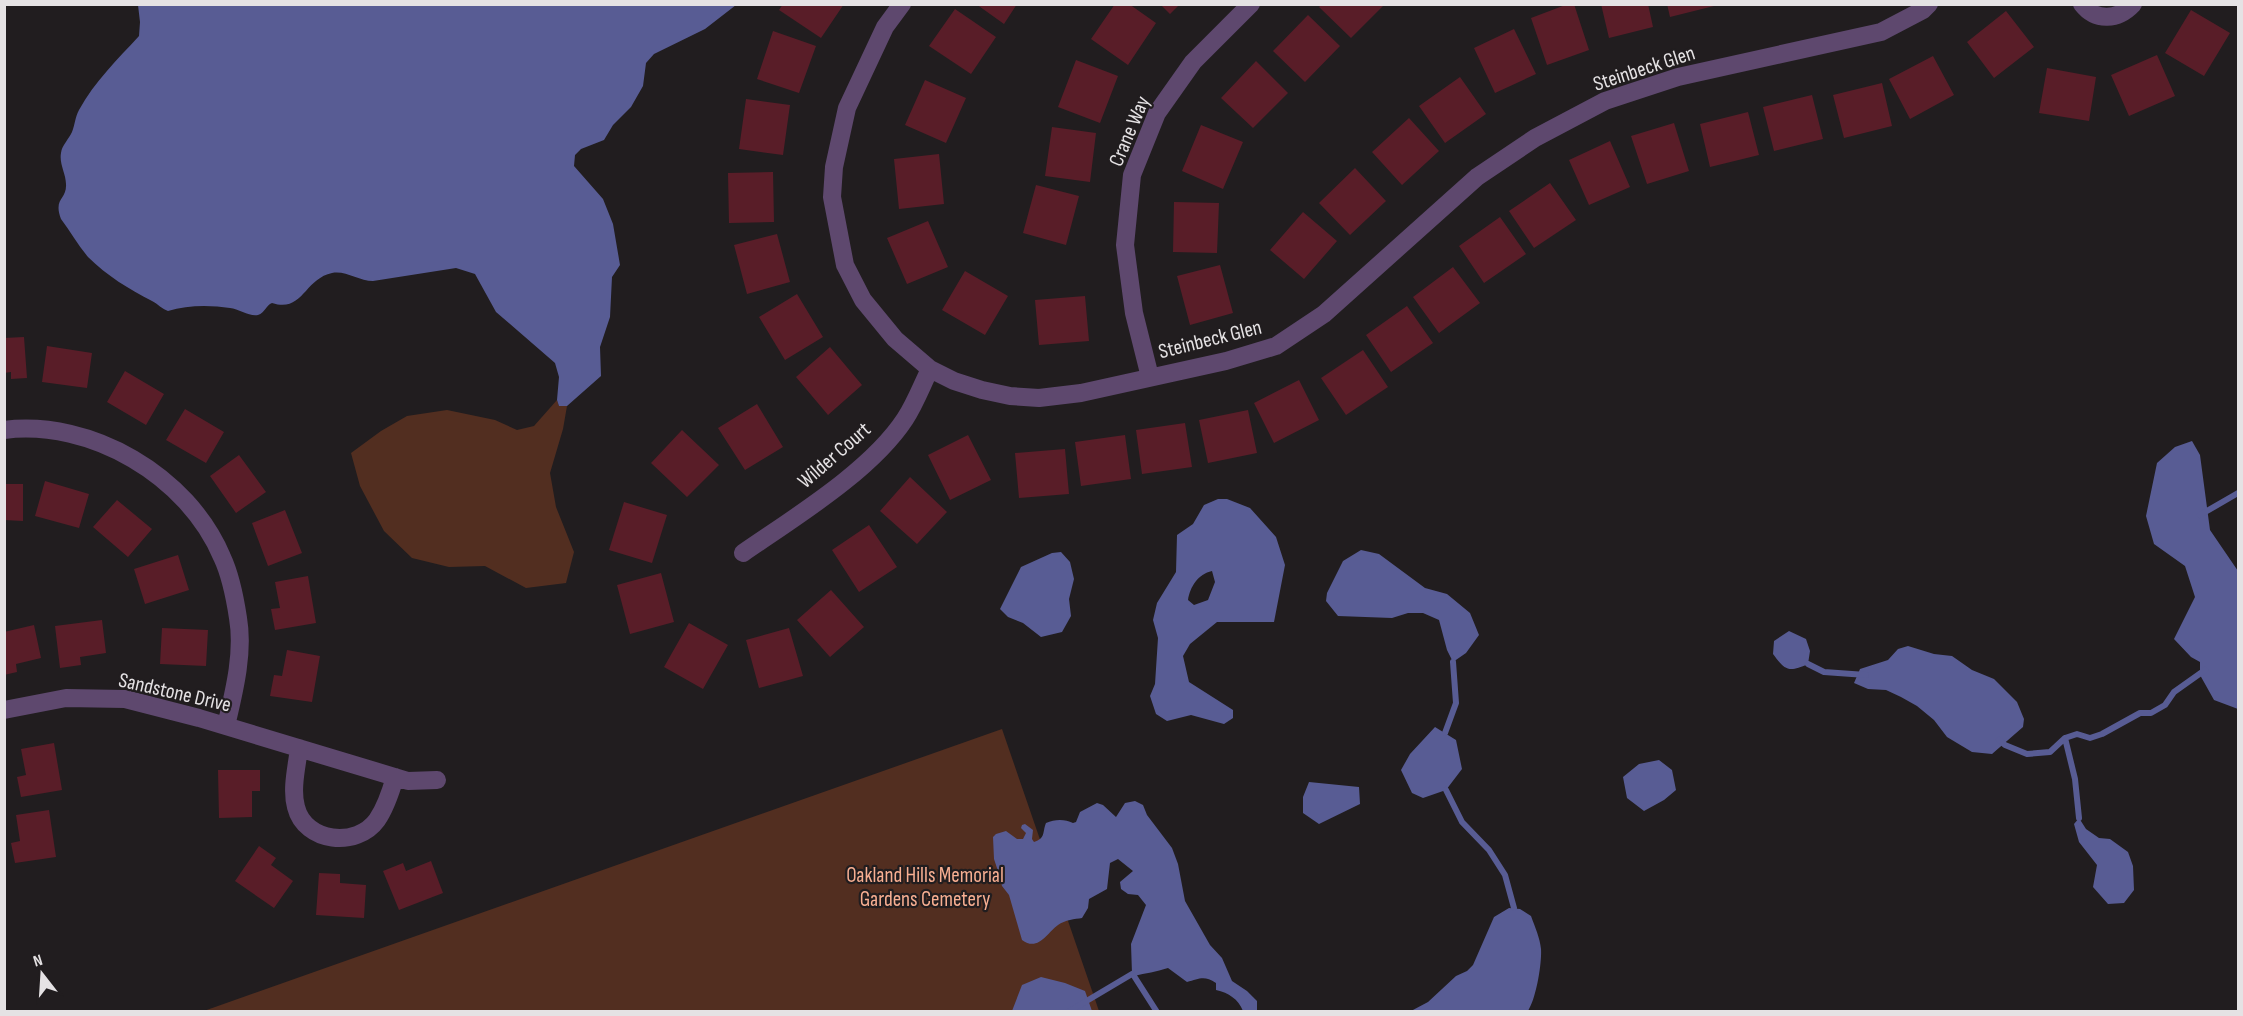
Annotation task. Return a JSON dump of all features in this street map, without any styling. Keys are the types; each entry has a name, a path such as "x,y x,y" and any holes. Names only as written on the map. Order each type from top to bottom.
{"street":[{"name":"Steinbeck Glen","path":"902,4 885,27 847,108 834,167 832,197 845,264 863,300 895,339 930,369 954,381 982,390 1010,396 1039,398 1081,393 1226,361 1276,346 1323,314 1477,177 1535,138 1605,101 1678,77 1881,32 1923,10 1929,4"},
{"name":"Crane Way","path":"1150,377 1134,313 1125,245 1132,176 1157,112 1193,62 1251,4"},
{"path":"2082,4 2095,15 2116,17 2133,4"},
{"name":"Wilder Court","path":"743,553 800,514 873,458 906,418 930,369"},
{"path":"4,430 54,431 81,436 116,450 157,476 194,511 223,557 239,621 236,670 226,726"},
{"name":"Sandstone Drive","path":"4,710 66,698 126,699 226,726 395,777 408,780 437,780"},
{"path":"299,748 294,794 296,808 303,822 312,831 323,836 351,837 366,831 377,821 386,805 395,777"}],"green space":[{"path":"557,400 559,406 567,406 550,473 556,507 574,552 566,583 526,588 485,566 449,567 412,558 384,531 360,486 351,453 381,431 407,416 447,410 495,420 517,430 534,426"},
{"name":"Oakland Hills Memorial Gardens Cemetery","path":"1002,729 1099,1011 201,1012"}],"water":[{"path":"138,4 736,5 705,29 654,54 646,63 643,86 631,107 613,125 604,140 581,149 575,155 574,166 603,199 613,224 620,265 612,277 610,317 600,347 601,376 567,406 559,406 557,400 559,377 555,363 496,312 475,274 456,268 373,281 337,272 323,276 291,303 282,305 272,303 260,314 255,315 215,306 168,311 118,282 88,257 61,219 59,212 59,203 66,189 61,153 85,99 139,36"},
{"path":"2192,441 2200,455 2210,530 2238,571 2238,709 2214,700 2200,675 2200,662 2191,657 2174,639 2195,597 2185,566 2154,544 2146,516 2157,463 2175,447"},
{"path":"1218,499 1227,499 1250,508 1276,537 1285,565 1274,622 1217,622 1190,644 1183,656 1189,682 1233,710 1233,718 1224,724 1191,715 1167,721 1156,714 1150,696 1155,684 1158,638 1153,620 1157,603 1176,572 1177,535 1193,524 1204,505","holes":["1212,571 1215,582 1208,600 1194,605 1188,600 1193,586 1203,575"]},
{"path":"1361,550 1379,554 1425,588 1447,594 1470,613 1479,635 1466,653 1453,662 1447,650 1439,620 1423,613 1408,613 1392,618 1338,616 1326,601 1327,593 1343,561"},
{"path":"1061,552 1070,562 1074,579 1069,599 1071,616 1062,632 1041,637 1023,623 1008,617 1000,609 1021,567 1052,553"},
{"path":"1789,631 1806,639 1810,651 1808,664 1787,668 1773,654 1774,641"},
{"path":"1908,646 1934,654 1952,656 1972,670 1994,679 2017,702 2024,719 2023,727 1992,754 1972,752 1947,737 1934,720 1917,706 1886,690 1868,689 1854,683 1860,669 1888,660 1898,649"},
{"path":"1435,727 1456,740 1462,769 1446,790 1423,798 1412,793 1401,770 1410,754"},
{"path":"1659,760 1672,770 1676,790 1644,811 1627,798 1623,777 1639,764"},
{"path":"1309,782 1359,787 1360,804 1319,824 1303,813 1303,797"},
{"path":"1135,801 1143,805 1147,815 1172,848 1178,864 1185,901 1210,945 1222,958 1232,981 1257,1001 1257,1011 1243,1011 1236,1000 1216,990 1216,983 1208,979 1201,978 1187,982 1168,968 1134,976 1132,974 1131,944 1146,905 1138,895 1128,894 1121,889 1120,882 1133,871 1118,859 1110,863 1107,889 1089,899 1088,908 1082,918 1061,923 1038,943 1033,944 1022,940 1009,895 1002,886 994,859 993,837 1006,831 1017,839 1023,839 1026,833 1021,828 1025,824 1033,830 1034,842 1042,837 1046,823 1060,820 1076,822 1080,812 1097,803 1103,805 1116,817 1125,803"},
{"path":"2079,818 2086,829 2099,838 2110,839 2128,852 2133,866 2134,890 2124,903 2108,904 2093,887 2097,865 2079,842 2074,824"},
{"path":"1509,908 1520,909 1531,916 1540,945 1541,963 1538,981 1528,1011 1411,1011 1428,1002 1456,976 1473,965 1494,917"},
{"path":"1041,977 1085,991 1092,1011 1012,1011 1022,985"}],"building":[{"path":"783,4 844,4 821,38 779,10"},
{"path":"976,4 1017,4 1004,24"},
{"path":"1115,4 1129,4 1156,23 1128,65 1091,39"},
{"path":"1160,4 1180,4 1170,14"},
{"path":"1322,4 1385,4 1351,38 1319,7"},
{"path":"1568,4 1574,4 1589,50 1547,65 1531,18"},
{"path":"1601,4 1648,4 1653,27 1609,38"},
{"path":"1667,4 1713,4 1714,6 1670,17"},
{"path":"955,9 996,37 971,74 929,46"},
{"path":"2191,10 2230,33 2204,76 2165,53"},
{"path":"2006,11 2034,47 1994,78 1967,42"},
{"path":"1308,15 1340,46 1305,82 1273,51"},
{"path":"1514,29 1536,74 1495,93 1474,48"},
{"path":"773,31 816,46 799,93 757,79"},
{"path":"2157,55 2175,96 2129,116 2111,75"},
{"path":"1933,56 1954,95 1910,119 1889,79"},
{"path":"1076,60 1118,76 1100,123 1058,107"},
{"path":"1256,61 1288,93 1253,128 1221,98"},
{"path":"2047,68 2096,77 2089,121 2039,113"},
{"path":"1460,77 1486,114 1445,143 1419,106"},
{"path":"925,80 966,98 946,143 905,125"},
{"path":"1882,83 1892,126 1844,138 1833,95"},
{"path":"1812,95 1823,139 1774,151 1763,107"},
{"path":"746,99 790,105 783,155 739,149"},
{"path":"1748,112 1759,155 1710,167 1700,124"},
{"path":"1409,118 1439,151 1402,185 1372,152"},
{"path":"1674,123 1689,171 1647,184 1631,136"},
{"path":"1201,125 1243,142 1223,189 1182,171"},
{"path":"1052,127 1096,133 1090,182 1045,176"},
{"path":"1610,141 1630,187 1589,205 1569,160"},
{"path":"939,154 944,204 899,209 894,159"},
{"path":"1355,168 1386,201 1350,235 1319,203"},
{"path":"773,172 774,222 729,223 728,173"},
{"path":"1550,183 1576,220 1534,248 1509,211"},
{"path":"1036,185 1079,196 1066,245 1023,233"},
{"path":"1174,202 1219,203 1217,253 1173,252"},
{"path":"1303,212 1337,241 1304,279 1270,250"},
{"path":"1500,217 1526,254 1484,283 1459,246"},
{"path":"928,221 948,267 907,284 887,238"},
{"path":"777,234 790,282 747,294 734,245"},
{"path":"1220,265 1233,313 1190,325 1177,276"},
{"path":"1453,267 1480,303 1439,333 1413,297"},
{"path":"965,271 1008,296 985,335 942,310"},
{"path":"797,294 823,337 785,360 759,317"},
{"path":"1085,296 1089,341 1039,345 1035,300"},
{"path":"1407,306 1433,343 1391,372 1366,335"},
{"path":"24,337 27,378 11,379 11,372 4,373 4,338"},
{"path":"47,346 92,353 87,388 42,382"},
{"path":"830,347 862,385 828,415 796,377"},
{"path":"1363,350 1388,387 1346,415 1321,378"},
{"path":"125,371 164,394 146,425 107,402"},
{"path":"1299,380 1319,420 1274,443 1254,403"},
{"path":"757,404 783,447 745,470 718,428"},
{"path":"185,409 224,432 206,463 166,440"},
{"path":"1248,410 1257,453 1208,463 1199,420"},
{"path":"1185,423 1192,467 1142,474 1136,430"},
{"path":"682,430 719,465 687,497 651,463"},
{"path":"968,435 991,480 950,500 928,455"},
{"path":"1125,435 1131,479 1081,486 1075,442"},
{"path":"1065,449 1069,494 1019,498 1015,453"},
{"path":"239,455 266,492 236,513 210,476"},
{"path":"910,477 947,512 917,544 880,511"},
{"path":"45,481 89,494 79,528 35,516"},
{"path":"4,484 23,484 23,521 4,520"},
{"path":"117,500 152,529 128,557 93,527"},
{"path":"624,502 667,515 652,563 609,550"},
{"path":"285,510 302,553 268,566 252,523"},
{"path":"869,525 897,567 859,592 832,550"},
{"path":"178,555 189,590 145,604 134,569"},
{"path":"661,573 674,622 630,634 617,585"},
{"path":"308,576 316,623 275,630 271,609 280,608 275,582"},
{"path":"831,590 864,627 830,657 797,620"},
{"path":"102,620 106,653 80,657 81,665 60,668 55,626"},
{"path":"689,623 728,645 703,689 664,667"},
{"path":"34,625 41,658 16,664 17,672 4,675 4,632"},
{"path":"162,628 208,630 206,666 160,664"},
{"path":"789,628 803,676 759,688 746,640"},
{"path":"287,650 320,656 312,702 270,696 274,675 282,676"},
{"path":"54,743 62,790 21,797 17,777 26,775 21,749"},
{"path":"218,770 260,770 260,791 252,791 252,817 219,818"},
{"path":"49,810 56,857 15,863 11,843 20,841 16,815"},
{"path":"259,846 276,858 271,865 293,881 274,908 235,881"},
{"path":"431,861 443,893 399,910 383,871 403,863 406,871"},
{"path":"319,873 340,874 340,883 366,885 364,918 316,915"}],"waterway":[{"path":"2200,515 2238,493"},
{"path":"1445,733 1456,703 1453,662"},
{"path":"1808,664 1824,672 1866,675"},
{"path":"1999,740 2027,754 2050,752 2065,738 2077,734 2090,738 2140,713 2151,713 2165,705 2174,692 2205,670"},
{"path":"2065,738 2075,779 2079,818"},
{"path":"1446,790 1462,822 1489,850 1505,875 1514,908"},
{"path":"1068,1012 1132,974"},
{"path":"1134,976 1157,1012"}]}
